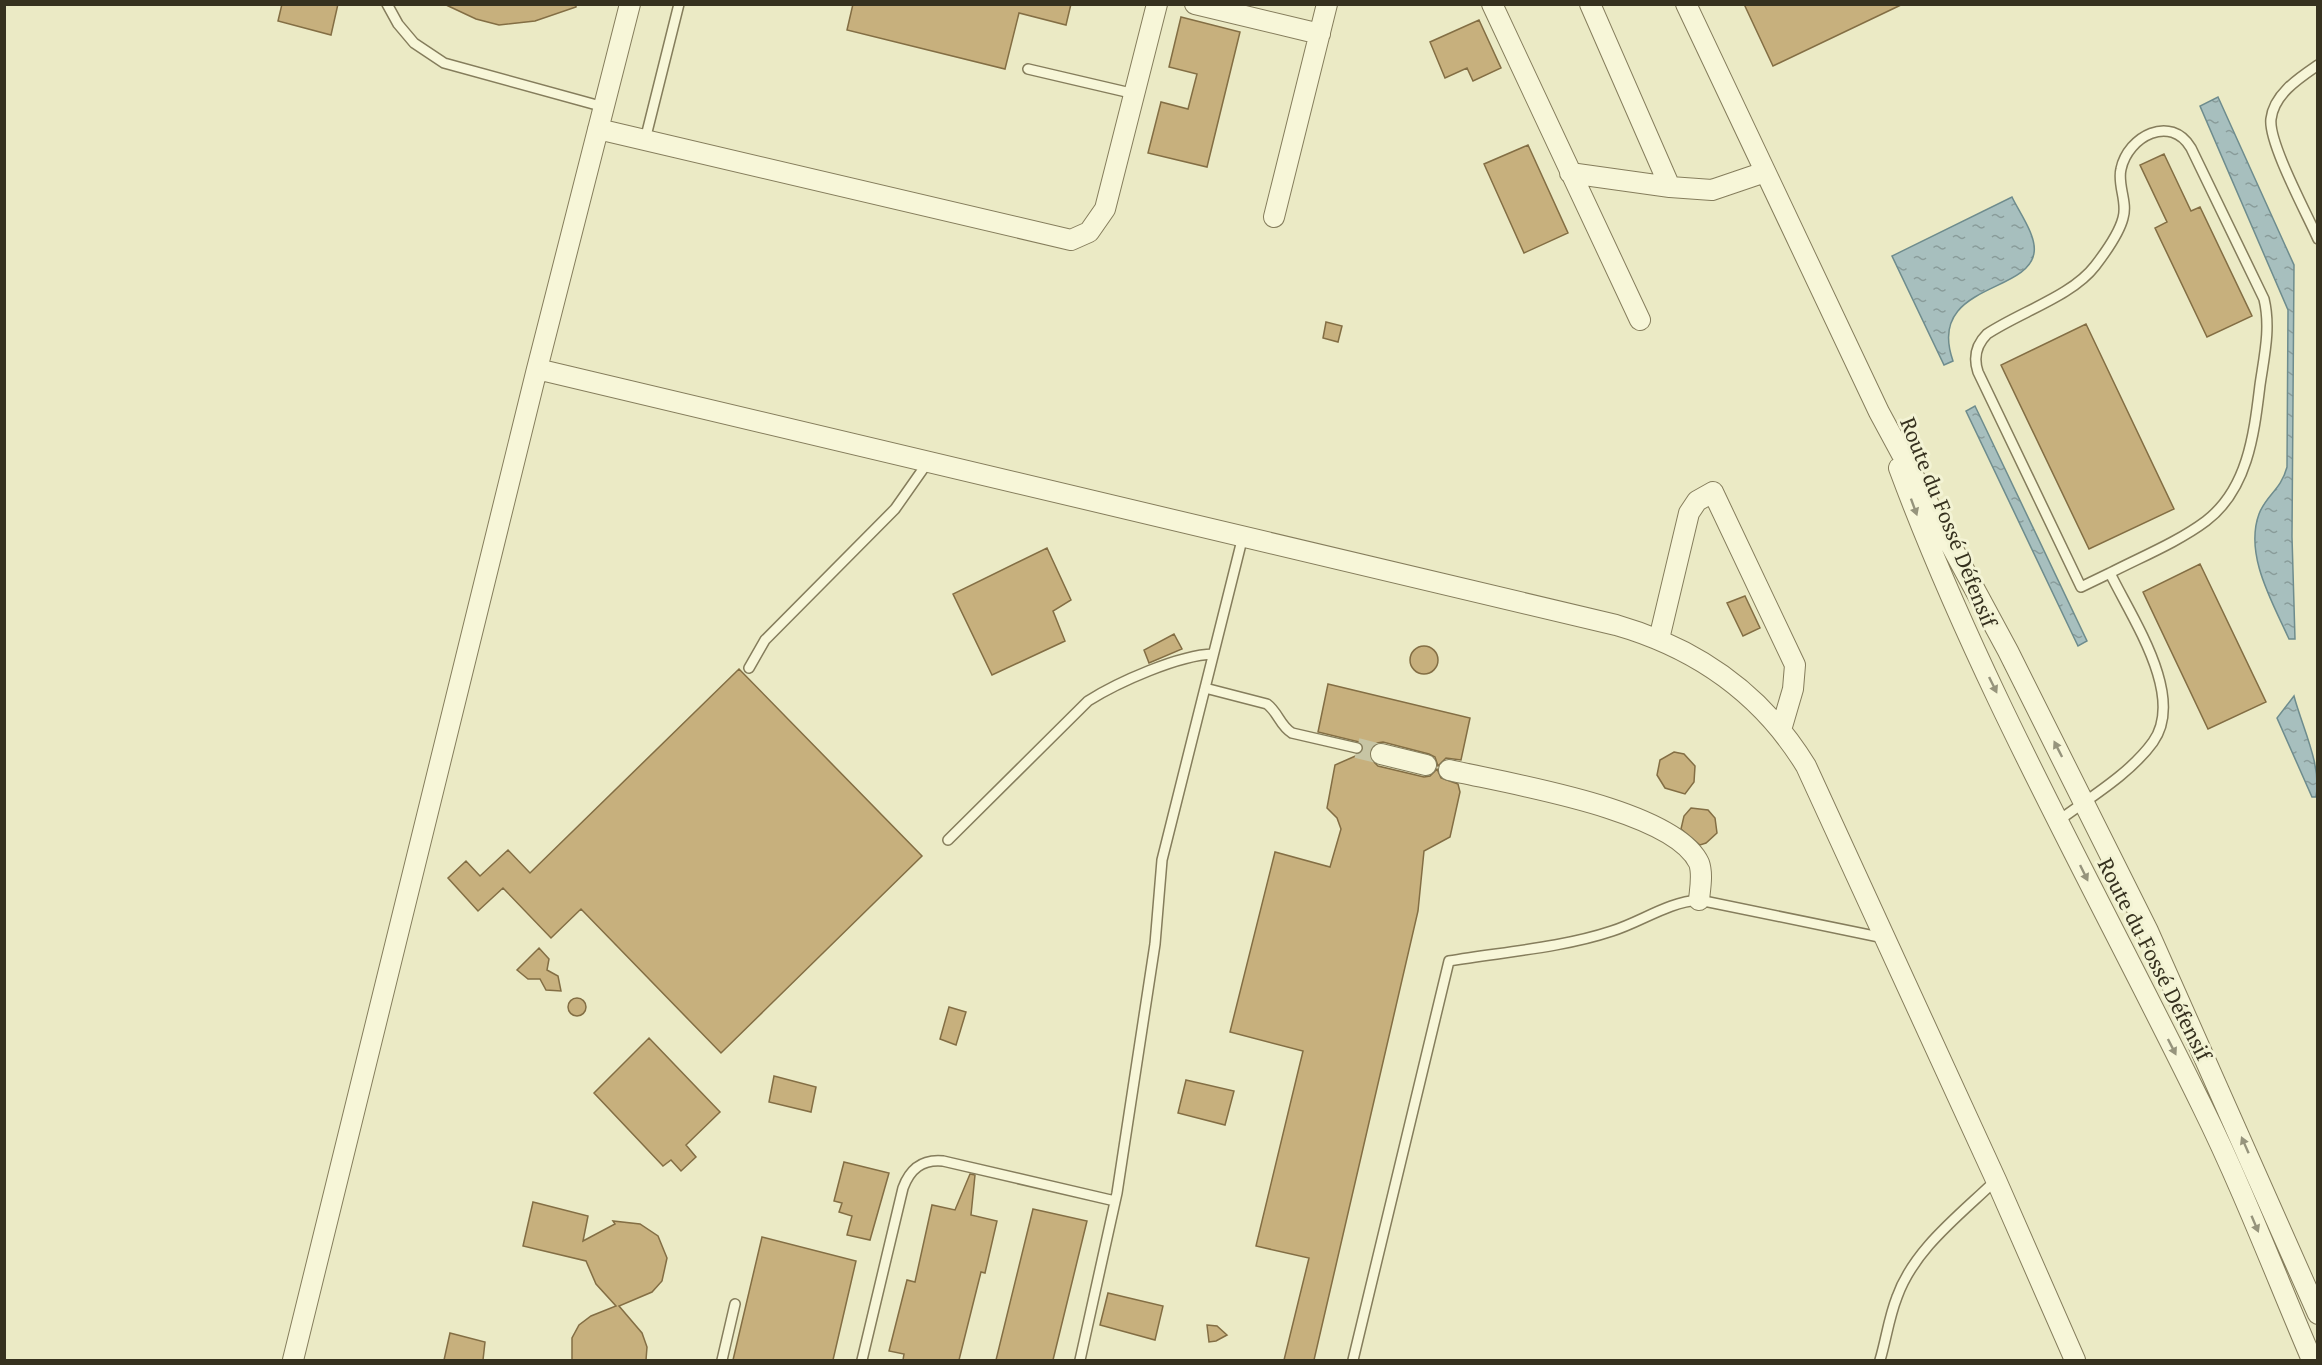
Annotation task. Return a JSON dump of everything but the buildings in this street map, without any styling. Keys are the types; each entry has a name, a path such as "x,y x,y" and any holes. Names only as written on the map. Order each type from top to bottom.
{"street":[{"path":"293,1360 537,369 630,4"},
{"path":"598,129 1071,240 1089,231 1105,209 1157,4"},
{"path":"1195,4 1320,34"},
{"path":"1274,218 1327,4"},
{"path":"1492,4 1640,320"},
{"path":"1590,4 1671,187"},
{"path":"1686,4 1879,412"},
{"path":"1570,173 1671,187 1712,190 1765,172"},
{"path":"537,369 1604,623 1659,639 1697,657 1728,679 1781,729 1811,777 1996,1180 2075,1360"},
{"name":"Route du Fossé Défensif","path":"1879,412 1931,505 2084,801 2191,1025 2318,1314"},
{"name":"Route du Fossé Défensif","path":"1879,412 1942,579 2058,821 2210,1123 2312,1360"},
{"path":"1659,639 1689,513 1697,501 1713,492 1795,665 1793,689 1781,729"},
{"path":"1381,754 1426,765"},
{"path":"1449,770 1619,810 1656,826 1687,848 1700,865 1699,900"}],"lane":[{"path":"387,4 407,35 444,63 604,107"},
{"path":"645,140 679,4"},
{"path":"2318,65 2295,82 2278,100 2270,126 2277,148 2318,239"},
{"path":"1028,69 1135,93"},
{"path":"2166,130 2181,136 2191,148 2264,299 2268,327 2251,446 2237,482 2224,504 2198,526 2110,573 2081,587 1978,372 1975,358 1978,345 1988,334 2077,283 2096,266 2123,220 2120,172 2124,158 2143,137 2166,130"},
{"path":"749,668 765,640 895,509 928,462"},
{"path":"1080,1360 1115,1201 1155,944 1161,872 1243,536"},
{"path":"2058,821 2147,749 2158,734 2164,716 2164,697 2160,677 2110,573"},
{"path":"948,840 1088,701 1105,691 1189,656 1213,654"},
{"path":"1205,688 1267,704 1275,711 1283,726 1292,733 1357,748"},
{"path":"1353,1360 1449,961 1590,937 1612,931 1682,902 1699,900 1884,938"},
{"path":"862,1360 903,1188 906,1179 918,1166 934,1160 943,1161 1115,1201"},
{"path":"1881,1360 1897,1297 1909,1272 1937,1236 1996,1180"},
{"path":"722,1360 735,1304"}],"water":[{"path":"2218,97 2294,265 2292,537 2295,639 2289,639 2262,578 2255,546 2255,530 2259,514 2281,481 2287,467 2288,310 2200,106"},
{"path":"2012,197 2033,239 2034,253 2028,266 2015,276 1965,304 1953,317 1948,336 1953,361 1944,365 1892,256"},
{"path":"1975,406 2087,641 2078,646 1966,411"},
{"path":"2294,696 2314,759 2316,797 2312,797 2277,718"}],"tunnel":[{"path":"1357,748 1381,754"}]}
